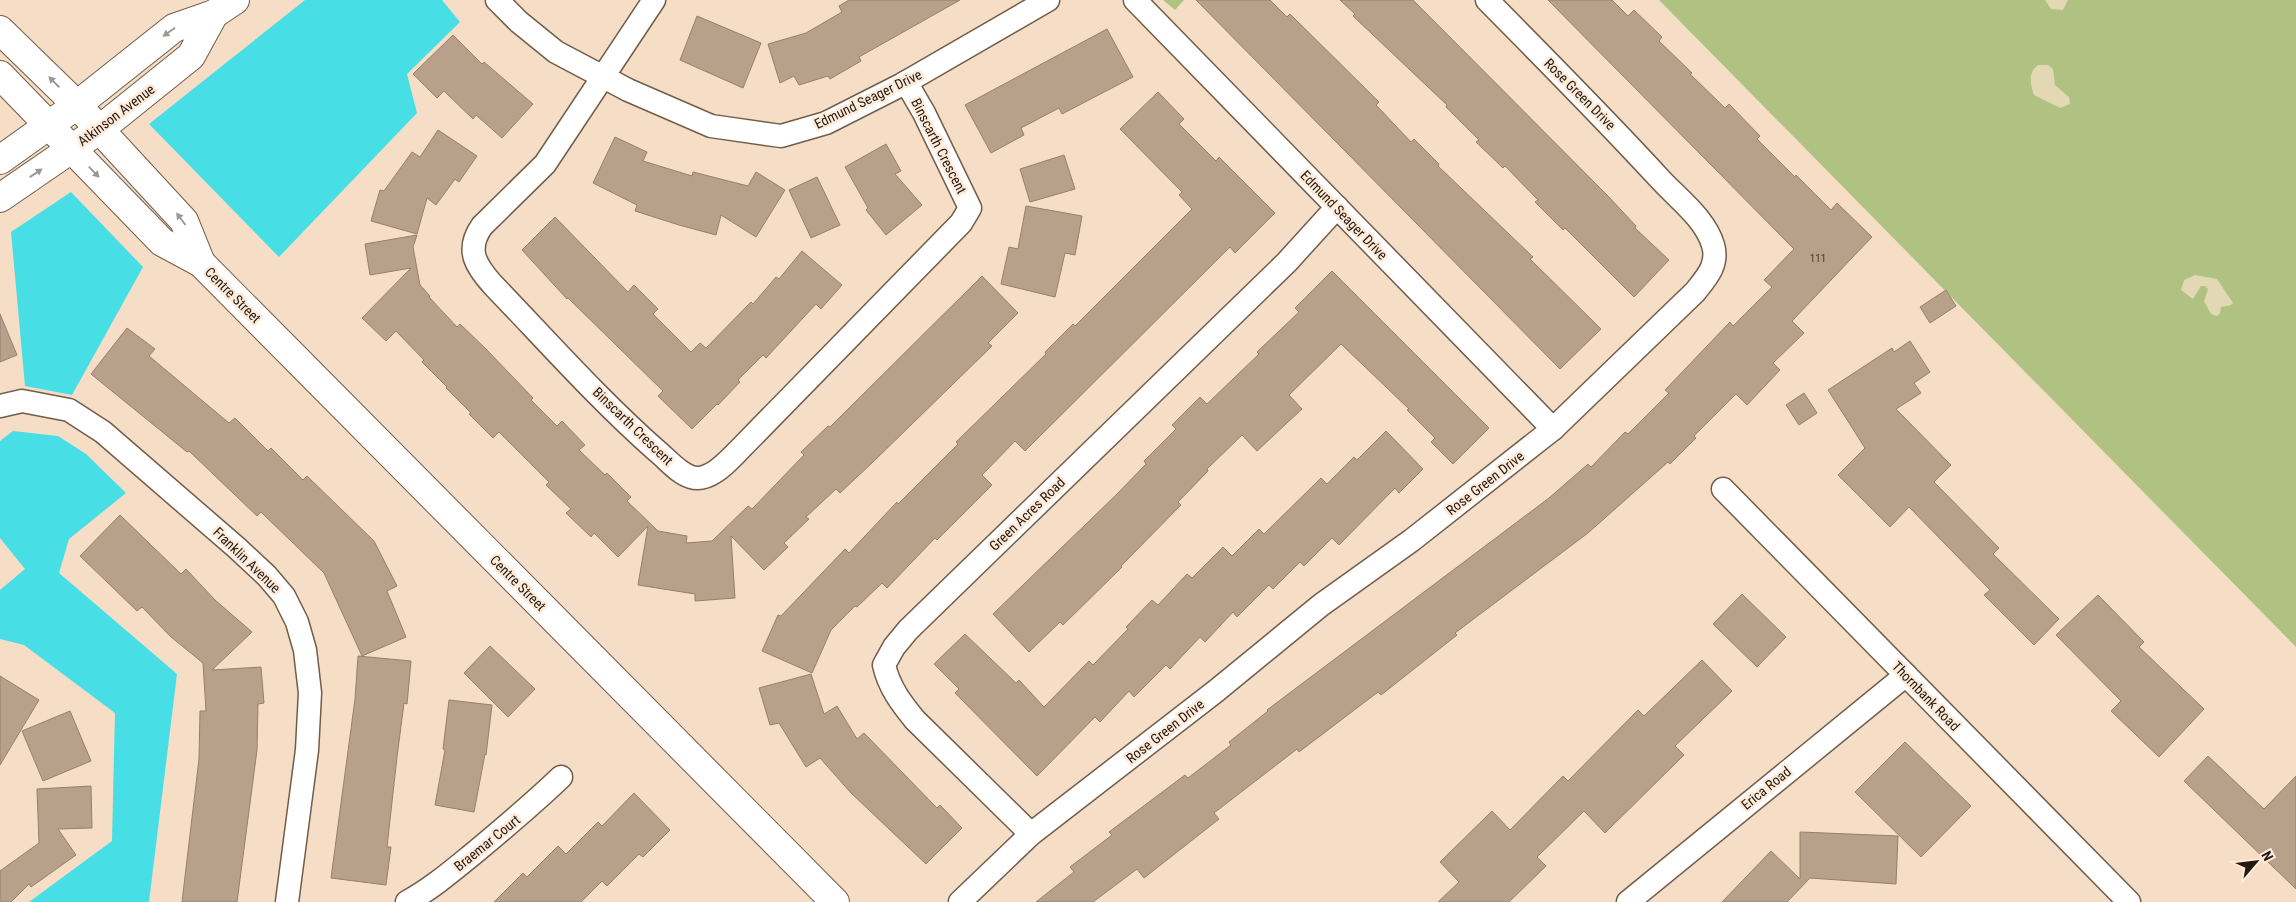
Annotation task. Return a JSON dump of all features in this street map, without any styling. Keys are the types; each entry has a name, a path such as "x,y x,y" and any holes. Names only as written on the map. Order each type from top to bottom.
{"main road":[{"name":"Atkinson Avenue","path":"0,160 77,105 174,28 225,7"},
{"name":"Atkinson Avenue","path":"0,198 99,130 191,56 225,7"},
{"name":"Centre Street","path":"0,30 77,105 184,221 201,263"},
{"name":"Centre Street","path":"0,75 162,242 201,263 835,902"}],"street":[{"name":"Edmund Seager Drive","path":"497,0 519,22 556,52 628,90 711,126 781,136 826,123 906,82 1048,0"},
{"path":"604,76 654,0"},
{"name":"Edmund Seager Drive","path":"1135,0 1553,429"},
{"name":"Rose Green Drive","path":"960,902 1031,834 1216,692 1321,605 1442,516 1553,429 1695,292 1713,270 1714,247 1705,228 1623,137 1487,0"},
{"name":"Binscarth Crescent","path":"604,76 556,146 546,164 478,231 475,236 473,253 477,267 500,292 642,437 677,468 691,477 704,477 719,469 741,448 961,223 970,208 924,113 906,82"},
{"name":"Green Acres Road","path":"1031,834 915,720 898,700 886,676 884,665 894,647 908,630 1287,262 1337,208"},
{"name":"Franklin Avenue","path":"0,406 22,401 69,410 103,432 243,554 267,576 284,596 297,622 305,650 310,693 307,750 286,902"},
{"name":"Thornbank Road","path":"1723,489 2129,902"},
{"name":"Erica Road","path":"1628,902 1906,675"},
{"name":"Braemar Court","path":"407,902 453,871 526,811 561,777"}],"green space":[{"path":"1163,0 1184,0 1175,10"},
{"path":"1659,0 2296,0 2296,647"}],"sand":[{"path":"2045,0 2068,0 2063,10 2051,9"},
{"path":"2038,65 2048,65 2053,69 2055,85 2069,97 2070,104 2060,108 2034,95 2031,75"},
{"path":"2195,275 2217,279 2233,303 2221,307 2220,313 2217,316 2211,314 2204,301 2208,289 2205,286 2201,286 2193,299 2181,290 2184,280"}],"water":[{"path":"305,0 442,0 460,22 407,74 417,113 279,257 149,124"},
{"path":"71,192 143,267 72,395 25,386 11,232"},
{"path":"13,431 58,436 86,454 126,493 69,539 59,573 177,674 149,902 29,902 112,841 115,713 24,645 0,639 0,590 25,569 0,538 0,441"}],"building":[{"path":"849,0 960,0 859,57 861,61 830,79 828,76 799,85 794,76 780,83 768,44 806,33 842,12 839,6"},
{"path":"1196,0 1270,0 1287,17 1290,14 1379,102 1376,105 1411,142 1414,139 1439,164 1438,166 1533,257 1530,259 1601,329 1560,369"},
{"path":"1340,0 1413,0 1608,196 1636,226 1635,228 1669,260 1634,297 1565,228 1563,230 1535,202 1538,200 1505,166 1503,168 1476,142 1479,140 1446,107 1447,105 1353,16 1355,14"},
{"path":"1548,0 1612,0 1628,16 1634,10 1662,37 1659,41 1692,73 1690,74 1725,108 1729,104 1760,136 1757,139 1795,177 1796,175 1831,210 1837,203 1872,237 1792,321 1804,333 1773,363 1780,370 1747,405 1736,394 1694,436 1696,438 1670,464 1668,462 1588,533 1455,633 1457,635 1381,695 1378,692 1299,752 1297,749 1214,813 1219,819 1144,878 1137,869 1093,902 1036,902 1074,872 1070,867 1112,835 1109,832 1185,775 1188,778 1231,745 1229,742 1267,710 1549,498 1588,464 1591,467 1625,432 1628,434 1669,393 1665,390 1730,322 1733,326 1772,287 1764,280 1794,249"},
{"path":"697,16 761,43 743,88 680,60"},
{"path":"1107,29 1133,77 1062,114 1059,108 1021,128 1024,135 991,153 965,105"},
{"path":"453,35 482,64 484,62 533,104 502,138 476,115 473,119 444,91 437,98 413,74"},
{"path":"1158,92 1184,119 1179,124 1216,161 1219,157 1275,213 1235,253 1230,247 1025,451 1015,441 982,475 992,485 937,540 935,538 887,588 882,583 831,630 812,673 762,651 778,615 781,616 845,549 849,553 897,502 898,504 958,444 956,442 1046,354 1045,352 1073,324 1075,326 1192,209 1179,195 1182,192 1120,129"},
{"path":"438,130 477,156 459,182 455,179 436,205 427,198 417,234 371,221 380,190 384,191 412,152 420,157"},
{"path":"615,137 647,152 643,161 692,176 693,172 748,186 756,172 785,190 756,237 721,215 716,235 679,225 635,211 637,205 593,183"},
{"path":"886,144 901,171 895,174 922,205 886,235 866,210 868,208 845,167"},
{"path":"1064,155 1075,189 1030,202 1020,169"},
{"path":"817,177 840,225 811,238 789,190"},
{"path":"1026,206 1082,216 1075,255 1065,253 1055,297 1001,284 1009,247 1018,249"},
{"path":"555,217 628,292 634,285 658,309 653,314 691,352 700,343 706,348 751,302 753,304 776,277 779,279 802,251 842,285 821,309 816,304 766,358 763,355 738,380 740,382 718,405 692,429 658,396 663,391 567,299 522,250"},
{"path":"417,235 413,247 420,285 429,297 457,327 460,324 486,349 557,426 562,421 585,445 579,450 605,475 607,473 631,497 627,501 658,531 687,536 686,543 712,541 748,506 752,509 804,455 801,452 828,426 830,427 982,276 1018,313 988,343 992,346 873,462 840,493 836,489 806,517 809,519 784,543 788,547 764,570 731,536 735,598 695,601 695,594 638,585 648,526 618,557 594,533 591,537 566,513 571,509 546,485 549,482 499,432 493,438 469,414 471,413 422,362 424,360 396,331 386,341 362,318 411,268 370,275 365,244"},
{"path":"1332,271 1489,428 1453,464 1431,442 1435,438 1407,410 1409,409 1341,344 1289,395 1302,409 1257,451 1242,435 1207,469 1208,471 1178,502 1181,505 1122,567 1063,625 1060,622 1029,652 993,614 1146,464 1144,461 1176,429 1172,425 1200,397 1207,404 1259,354 1257,352 1299,312 1295,308"},
{"path":"1946,290 1956,306 1930,323 1920,307"},
{"path":"0,314 17,355 0,362"},
{"path":"127,328 155,349 149,356 229,423 235,418 268,451 271,448 303,480 307,476 374,541 397,586 387,591 406,637 362,656 324,573 261,512 257,516 189,451 187,452 91,374"},
{"path":"1910,341 1930,372 1914,383 1921,393 1896,409 1951,465 1934,482 1999,548 1993,554 2059,619 2034,645 1984,595 1990,590 1909,507 1890,527 1838,475 1865,448 1828,390 1892,348 1894,352"},
{"path":"1804,393 1817,413 1799,425 1786,405"},
{"path":"1386,431 1423,469 1399,493 1395,488 1339,545 1332,538 1304,566 1300,562 1273,589 1269,585 1237,617 1233,612 1205,642 1200,637 1170,669 1166,665 1134,697 1129,691 1100,722 1095,717 1037,776 955,693 959,689 934,664 965,634 1016,683 1019,680 1044,707 1089,661 1093,665 1128,629 1126,627 1152,600 1158,605 1187,574 1192,578 1223,547 1232,556 1259,529 1264,534 1321,478 1327,484 1354,457 1357,460"},
{"path":"120,515 181,574 186,569 215,600 252,632 212,670 261,667 264,703 258,704 257,750 237,902 182,902 199,759 200,711 206,711 203,663 171,637 142,607 137,611 80,556"},
{"path":"1742,594 1786,637 1757,667 1713,624"},
{"path":"2098,595 2144,642 2139,647 2204,709 2159,757 2111,711 2121,701 2056,635"},
{"path":"490,646 535,689 508,717 464,673"},
{"path":"358,656 411,661 407,704 404,703 397,757 387,847 391,847 386,885 331,878 355,699"},
{"path":"1702,660 1732,691 1675,746 1684,755 1605,833 1584,811 1537,857 1546,866 1509,902 1438,902 1459,882 1440,862 1492,811 1510,830 1563,776 1568,781 1638,710 1644,716"},
{"path":"811,674 824,714 837,706 857,739 864,733 937,808 940,805 962,828 926,864 851,793 820,758 806,767 779,723 770,725 759,688"},
{"path":"0,676 39,700 0,765"},
{"path":"449,700 492,705 486,755 474,812 435,805 445,750 443,749"},
{"path":"70,711 91,761 43,781 22,731"},
{"path":"1905,742 1971,806 1921,857 1855,792"},
{"path":"2208,756 2264,809 2296,776 2296,889 2184,781"},
{"path":"91,786 92,828 58,829 76,855 31,887 29,884 11,902 0,902 0,871 39,843 37,789"},
{"path":"634,793 670,830 643,857 639,854 607,886 602,881 581,902 494,902 523,873 527,877 558,846 566,854 598,822 602,826"},
{"path":"1800,832 1898,836 1896,884 1810,878 1787,902 1722,902 1771,851 1800,879"}]}
